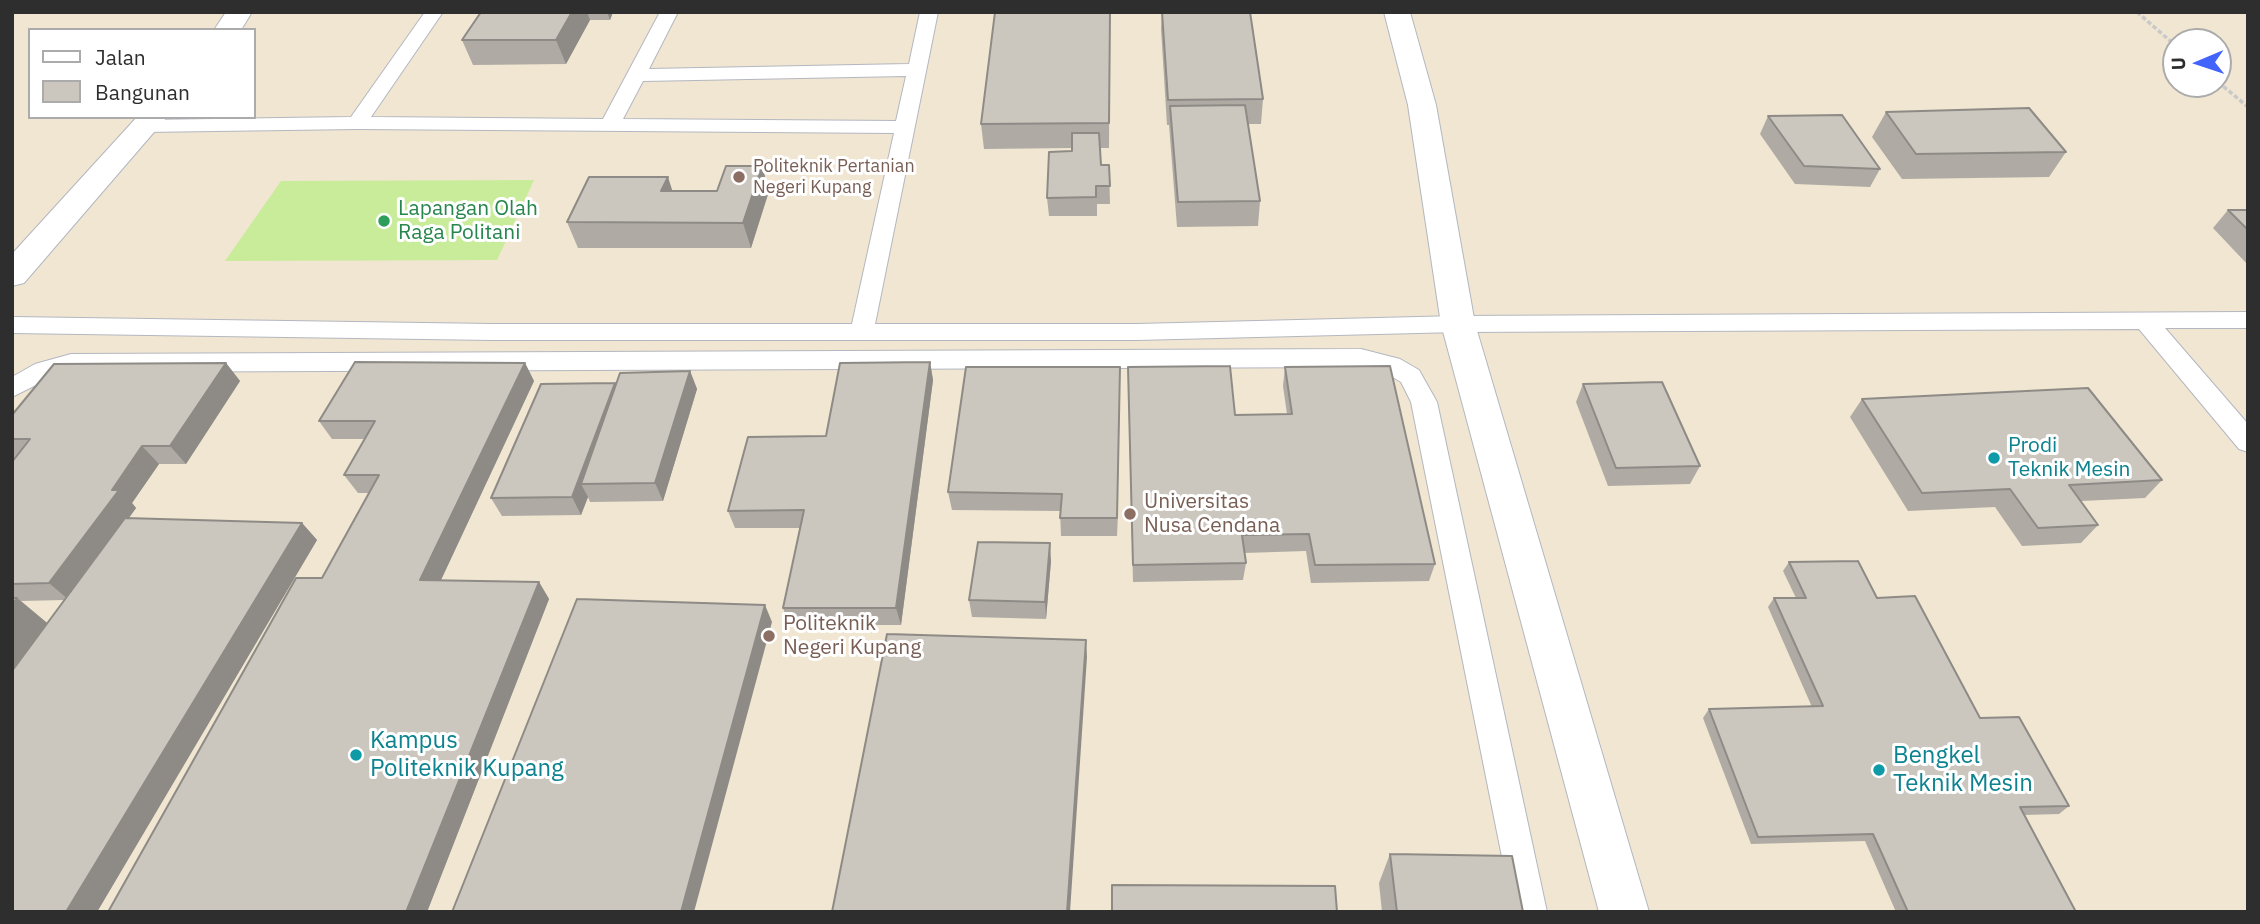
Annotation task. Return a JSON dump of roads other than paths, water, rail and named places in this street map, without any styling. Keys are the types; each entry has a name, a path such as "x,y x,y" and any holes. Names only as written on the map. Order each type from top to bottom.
{"street":[{"path":"231,12 238,12"},
{"path":"228,28 238,12"},
{"path":"1397,12 1422,105 1458,324 1623,912"},
{"path":"12,275 149,122"}],"lane":[{"path":"357,123 434,12"},
{"path":"610,125 669,12"},
{"path":"862,331 929,12"},
{"path":"637,75 916,70"},
{"path":"149,122 903,127"},
{"path":"2146,320 2248,442"},
{"path":"12,325 492,332 1137,332 1458,324 2248,320"},
{"path":"12,388 44,370 71,363 1361,358 1391,365 1410,376 1424,402 1530,912"}],"place":[{"name":"Politeknik Pertanian Negeri Kupang","path":"739,177"},
{"name":"Lapangan Olah Raga Politani","path":"384,221"},
{"name":"Prodi Teknik Mesin","path":"1994,458"},
{"name":"Universitas Nusa Cendana","path":"1130,514"},
{"name":"Politeknik Negeri Kupang","path":"769,636"},
{"name":"Kampus Politeknik Kupang","path":"356,755"},
{"name":"Bengkel Teknik Mesin","path":"1879,770"}]}
